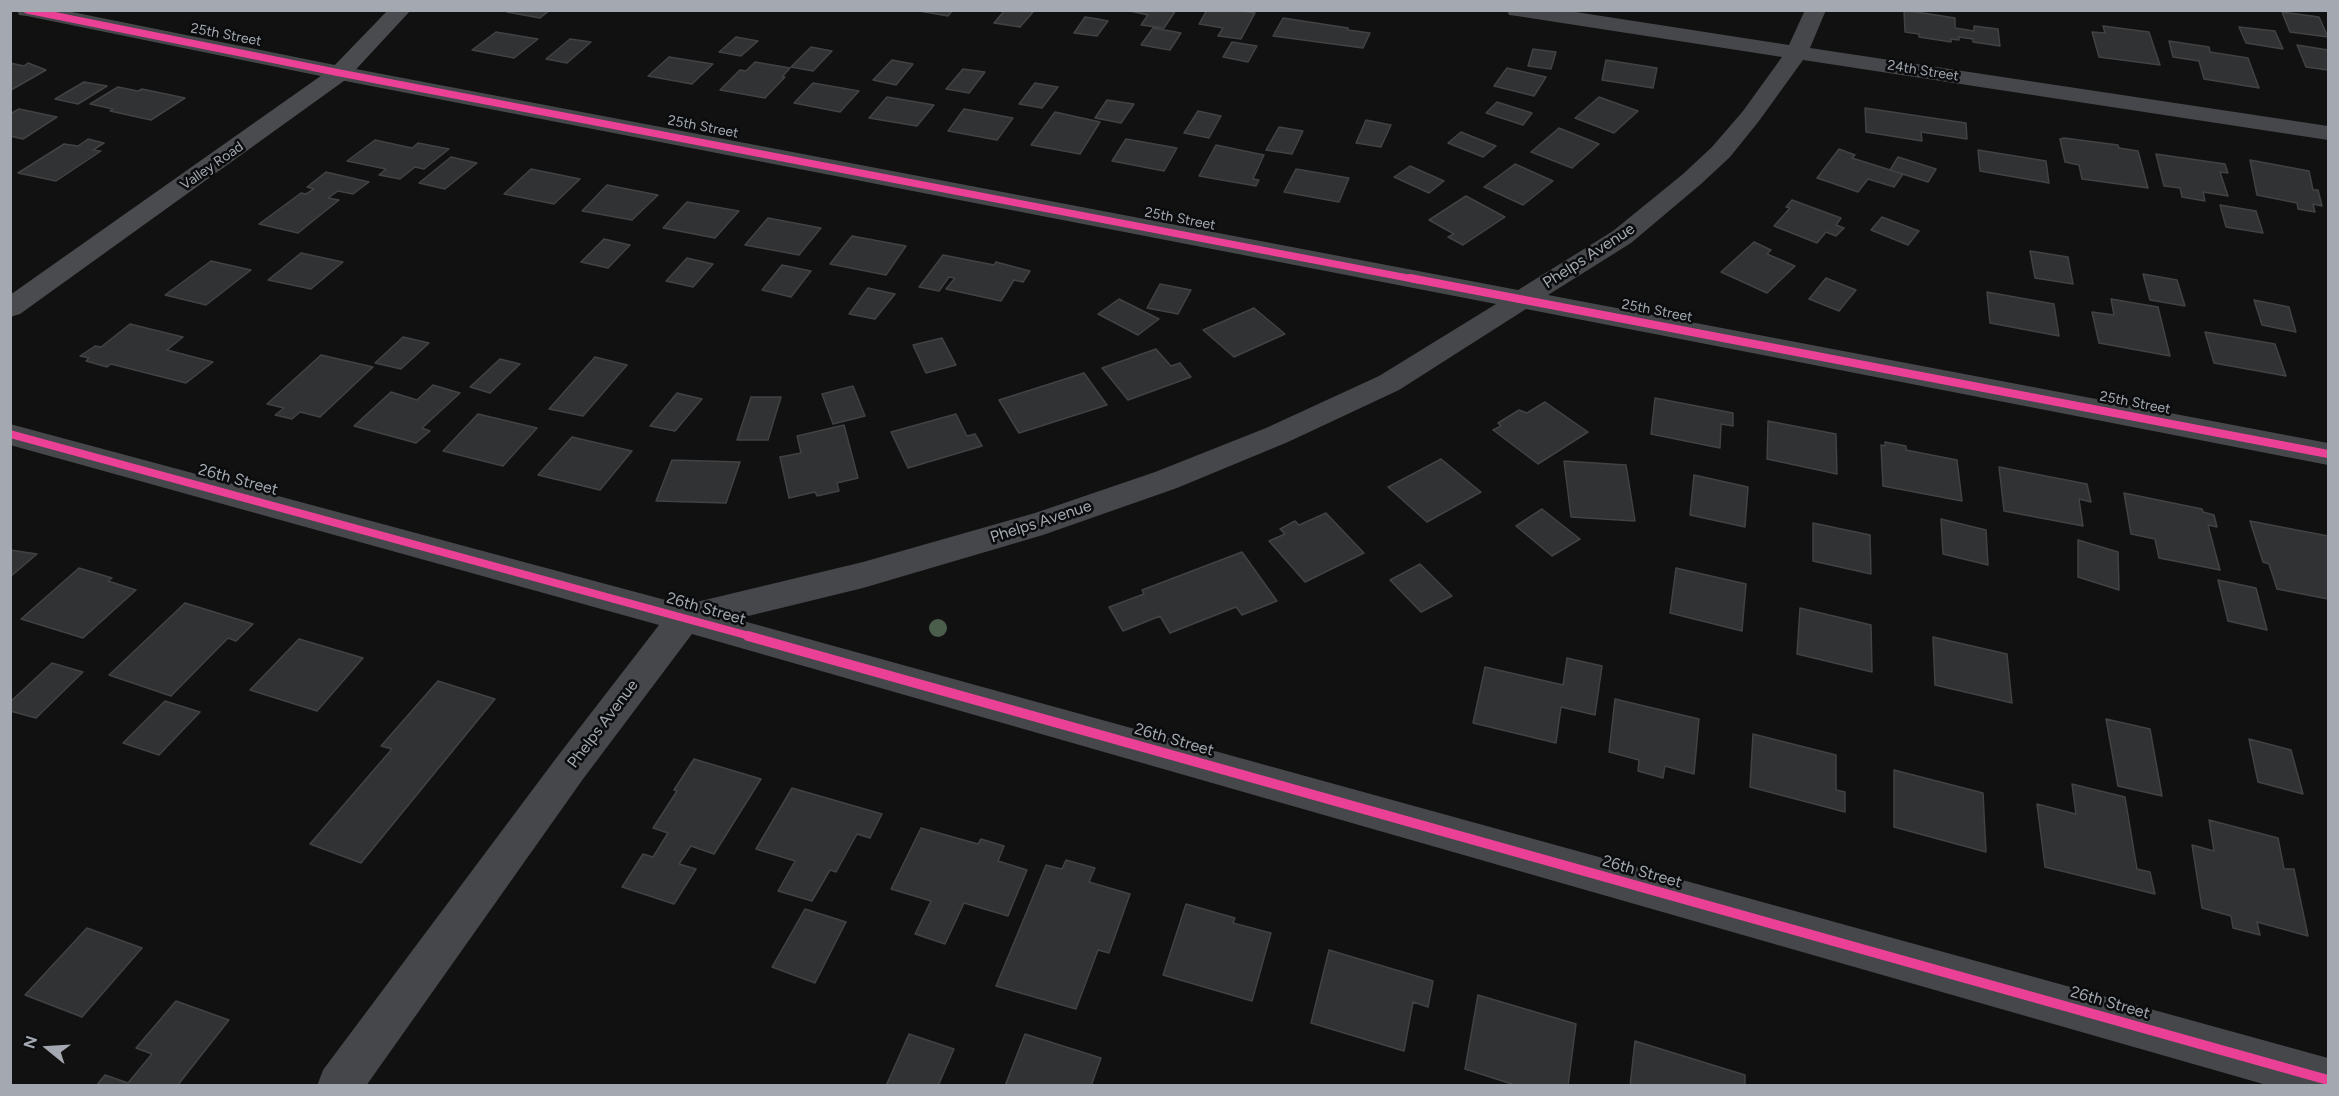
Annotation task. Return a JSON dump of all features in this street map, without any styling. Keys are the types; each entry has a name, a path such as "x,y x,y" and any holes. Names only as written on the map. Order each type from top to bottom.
{"street":[{"name":"25th Street","path":"27,10 340,73 2328,454"},
{"name":"Valley Road","path":"10,308 340,73 401,10"},
{"name":"24th Street","path":"1517,10 2328,133"},
{"name":"Phelps Avenue","path":"339,1086 570,768 684,618 882,570 1042,523 1166,480 1277,435 1389,383 1622,237 1692,179 1744,124 1797,52 1816,10"},
{"name":"26th Street","path":"10,434 684,618 2328,1080"}],"building":[{"path":"510,10 550,10 540,18 507,12"},
{"path":"914,10 953,10 948,16"},
{"path":"1005,10 1033,12 1020,27 994,23"},
{"path":"1126,10 1176,10 1164,28 1141,25 1148,15"},
{"path":"1207,10 1255,13 1241,39 1218,36 1223,28 1199,24"},
{"path":"1904,10 1955,18 1955,28 1974,31 1974,26 1998,29 2000,46 1973,42 1973,39 1959,37 1959,40 1951,39 1951,42 1919,37 1919,34 1905,32"},
{"path":"2282,12 2319,17 2328,37 2290,32"},
{"path":"1085,17 1108,21 1097,36 1074,33"},
{"path":"1283,18 1370,33 1363,48 1273,36"},
{"path":"2103,26 2149,32 2160,65 2099,57 2092,32 2105,33"},
{"path":"2239,27 2275,31 2283,49 2246,43"},
{"path":"1153,28 1181,33 1170,50 1141,45"},
{"path":"496,32 538,39 514,58 472,50"},
{"path":"736,37 758,41 741,56 719,52"},
{"path":"570,39 591,42 567,63 546,59"},
{"path":"2169,41 2209,47 2210,52 2248,58 2259,88 2204,79 2199,61 2173,57"},
{"path":"1232,42 1257,46 1248,62 1223,57"},
{"path":"2297,45 2328,50 2328,70 2306,67"},
{"path":"811,47 832,51 813,71 791,67"},
{"path":"1533,49 1556,52 1551,69 1528,66"},
{"path":"669,57 713,64 692,84 648,76"},
{"path":"892,60 913,64 896,85 873,80"},
{"path":"1606,60 1657,68 1653,88 1602,80"},
{"path":"755,62 790,68 782,77 785,77 765,98 720,90 740,70 746,71"},
{"path":"10,63 24,66 28,63 46,70 11,90"},
{"path":"1507,68 1546,77 1534,96 1494,86"},
{"path":"963,69 985,72 969,93 946,89"},
{"path":"84,82 107,86 78,104 55,99"},
{"path":"813,83 859,91 840,112 794,103"},
{"path":"1035,83 1058,87 1042,108 1019,104"},
{"path":"118,87 138,91 142,89 185,98 151,120 90,104"},
{"path":"887,97 934,105 917,126 869,118"},
{"path":"1599,97 1638,111 1614,133 1575,118"},
{"path":"1107,100 1134,104 1121,123 1095,118"},
{"path":"1497,102 1532,113 1523,125 1486,113"},
{"path":"1865,108 1966,123 1967,139 1921,132 1922,141 1866,132"},
{"path":"19,109 57,117 23,139 10,136 10,114"},
{"path":"964,109 1013,118 997,140 948,131"},
{"path":"1198,111 1221,116 1209,138 1184,133"},
{"path":"1055,112 1100,122 1080,154 1031,145"},
{"path":"1366,120 1391,125 1381,147 1356,143"},
{"path":"1279,127 1303,131 1292,154 1266,150"},
{"path":"1559,128 1599,144 1572,168 1531,152"},
{"path":"1461,132 1496,146 1483,157 1448,143"},
{"path":"88,139 104,143 93,150 101,151 56,181 18,173 64,144 78,146"},
{"path":"1126,139 1177,148 1164,171 1112,161"},
{"path":"2060,139 2118,145 2119,148 2138,151 2148,188 2082,179 2079,165 2065,162"},
{"path":"375,140 412,148 418,143 449,149 424,169 415,167 400,179 379,175 386,169 347,161"},
{"path":"1216,145 1264,155 1253,179 1259,180 1256,186 1199,176"},
{"path":"1839,149 1855,155 1852,158 1903,174 1894,187 1868,179 1858,192 1817,178"},
{"path":"1978,150 2046,161 2049,183 1980,171"},
{"path":"2156,154 2225,164 2228,173 2220,172 2228,196 2203,192 2205,201 2182,197 2180,188 2164,186"},
{"path":"451,157 477,163 445,189 419,183"},
{"path":"1898,157 1936,169 1928,182 1890,170"},
{"path":"2250,160 2309,171 2313,190 2318,190 2322,206 2313,204 2315,212 2298,209 2297,203 2257,195"},
{"path":"1515,164 1553,181 1523,205 1484,187"},
{"path":"1410,166 1444,181 1429,193 1394,177"},
{"path":"531,169 580,179 554,204 504,194"},
{"path":"1296,169 1349,178 1339,202 1284,192"},
{"path":"326,172 369,182 353,194 338,191 328,198 339,200 298,233 259,224 301,193 306,194 314,189 307,187"},
{"path":"607,185 658,195 632,220 582,211"},
{"path":"1466,196 1505,217 1463,245 1448,237 1454,234 1429,220"},
{"path":"1792,200 1841,218 1836,225 1844,228 1836,236 1826,232 1817,243 1774,226 1790,208 1786,207"},
{"path":"687,202 739,211 715,238 663,228"},
{"path":"2220,205 2256,211 2263,233 2226,227"},
{"path":"1882,217 1919,231 1908,245 1871,230"},
{"path":"768,218 821,228 799,255 745,245"},
{"path":"852,236 906,246 886,275 830,264"},
{"path":"604,239 630,245 608,268 581,262"},
{"path":"1754,242 1771,250 1767,254 1795,266 1767,293 1721,272"},
{"path":"2030,251 2068,257 2073,284 2035,278"},
{"path":"301,253 343,262 311,289 268,280"},
{"path":"943,255 994,265 996,262 1030,271 1023,282 1014,280 1001,301 946,289 955,278 949,277 939,291 919,287"},
{"path":"687,258 713,264 693,287 666,281"},
{"path":"211,261 251,270 206,305 165,295"},
{"path":"782,265 811,271 791,297 762,290"},
{"path":"2143,274 2177,280 2185,306 2150,300"},
{"path":"1826,278 1856,290 1839,311 1809,299"},
{"path":"1160,284 1191,290 1178,314 1147,308"},
{"path":"868,288 895,294 875,319 849,314"},
{"path":"1987,292 2054,304 2059,336 1990,323"},
{"path":"1119,299 1159,319 1138,335 1098,314"},
{"path":"2111,299 2158,307 2170,356 2099,343 2092,312 2114,315"},
{"path":"2254,300 2289,307 2296,332 2262,325"},
{"path":"1254,308 1285,334 1234,357 1203,330"},
{"path":"130,324 183,337 167,350 213,362 186,383 111,364 107,367 86,361 89,358 80,356 95,346 101,347"},
{"path":"2205,332 2275,344 2286,376 2214,363"},
{"path":"403,337 429,343 401,369 375,363"},
{"path":"942,338 956,365 926,373 913,345"},
{"path":"1156,349 1171,366 1180,363 1191,377 1128,400 1102,368"},
{"path":"321,355 373,367 320,417 300,412 292,419 275,415 284,408 267,404"},
{"path":"595,357 627,365 583,416 549,409"},
{"path":"500,359 520,364 490,393 470,387"},
{"path":"1084,373 1107,405 1019,433 999,400"},
{"path":"433,385 460,393 422,428 430,431 416,443 354,426 391,392 417,400"},
{"path":"853,386 865,416 833,424 822,394"},
{"path":"677,393 702,399 675,431 650,426"},
{"path":"751,397 781,397 768,440 737,440"},
{"path":"1655,398 1733,413 1733,426 1721,424 1720,448 1651,434"},
{"path":"1545,402 1588,432 1538,464 1493,430 1501,426 1498,423 1519,410 1527,413"},
{"path":"478,414 537,428 503,466 443,451"},
{"path":"956,414 967,436 975,434 982,446 908,468 891,432"},
{"path":"1768,421 1836,434 1837,474 1767,459"},
{"path":"844,425 858,478 837,483 839,491 817,496 815,492 789,498 780,457 801,453 797,436"},
{"path":"572,437 632,451 600,490 538,475"},
{"path":"1885,442 1906,446 1906,450 1957,460 1962,501 1883,486 1881,445 1885,446"},
{"path":"1441,459 1481,492 1427,522 1388,487"},
{"path":"672,460 740,462 726,503 656,501"},
{"path":"1564,461 1626,465 1635,521 1571,517"},
{"path":"1999,467 2087,484 2091,502 2079,499 2083,526 2004,511"},
{"path":"1694,475 1748,487 1745,527 1690,515"},
{"path":"2124,493 2202,509 2203,512 2214,515 2217,527 2208,525 2220,570 2159,558 2155,539 2131,534"},
{"path":"1542,509 1580,539 1552,556 1516,526"},
{"path":"1326,513 1364,553 1305,582 1269,541 1285,534 1280,529 1295,521 1299,525"},
{"path":"1941,519 1986,530 1988,565 1943,554"},
{"path":"2250,521 2328,536 2328,599 2277,589 2269,564 2263,562"},
{"path":"1813,523 1870,535 1871,574 1813,561"},
{"path":"2078,540 2118,552 2119,590 2078,577"},
{"path":"10,550 37,554 10,577"},
{"path":"1242,552 1277,601 1242,615 1236,607 1170,633 1160,616 1123,631 1109,607 1144,594 1142,590"},
{"path":"1420,564 1452,596 1421,612 1390,580"},
{"path":"79,568 112,578 108,581 136,590 83,638 21,619"},
{"path":"1676,568 1746,584 1742,631 1670,613"},
{"path":"2218,580 2256,588 2267,630 2228,621"},
{"path":"185,603 253,624 236,641 228,638 171,696 109,675"},
{"path":"1800,608 1871,625 1872,672 1797,654"},
{"path":"1933,637 2007,654 2012,703 1935,685"},
{"path":"299,639 363,658 317,711 250,690"},
{"path":"1567,658 1602,666 1595,715 1561,707 1556,743 1473,723 1485,667 1563,685"},
{"path":"52,663 83,672 36,718 10,711 10,702"},
{"path":"438,681 495,699 361,863 310,844 392,749 381,746"},
{"path":"1615,699 1699,719 1694,774 1665,766 1663,778 1638,771 1639,760 1609,752"},
{"path":"165,701 200,712 159,755 123,743"},
{"path":"2106,719 2150,729 2162,796 2118,786"},
{"path":"1753,734 1836,755 1836,790 1845,792 1845,812 1750,787"},
{"path":"2249,739 2291,750 2303,794 2258,782"},
{"path":"694,759 761,779 714,854 691,846 679,864 696,869 674,904 622,887 643,854 653,857 668,833 653,828"},
{"path":"1894,770 1983,793 1986,852 1894,827"},
{"path":"2072,784 2125,797 2137,869 2150,872 2155,894 2045,867 2037,804 2076,814"},
{"path":"792,788 882,814 870,838 857,834 836,872 830,870 812,901 778,891 795,861 756,849"},
{"path":"2209,820 2278,838 2284,869 2294,869 2308,936 2257,922 2260,935 2233,928 2231,916 2202,908 2192,845 2214,851"},
{"path":"921,828 978,844 981,839 1004,846 998,861 1027,870 1008,916 964,903 945,944 915,934 931,901 891,889"},
{"path":"1066,860 1095,868 1089,882 1130,894 1109,953 1098,950 1076,1009 996,986 1046,865 1062,869"},
{"path":"1186,904 1235,918 1233,923 1271,933 1252,1001 1163,975"},
{"path":"805,909 846,922 815,983 772,967"},
{"path":"87,928 142,948 82,1017 25,995"},
{"path":"1329,950 1433,981 1428,1007 1413,1002 1404,1051 1311,1023"},
{"path":"1478,995 1576,1024 1568,1086 1518,1086 1465,1069"},
{"path":"176,1001 229,1020 177,1086 96,1086 105,1075 128,1083 152,1054 136,1048"},
{"path":"909,1034 954,1049 938,1086 886,1086"},
{"path":"1025,1034 1101,1058 1091,1086 1005,1086"},
{"path":"1635,1041 1745,1075 1745,1086 1630,1086"}],"cycle path":[{"path":"27,10 340,73 2328,454"},
{"path":"10,434 684,618 2328,1080"}]}
